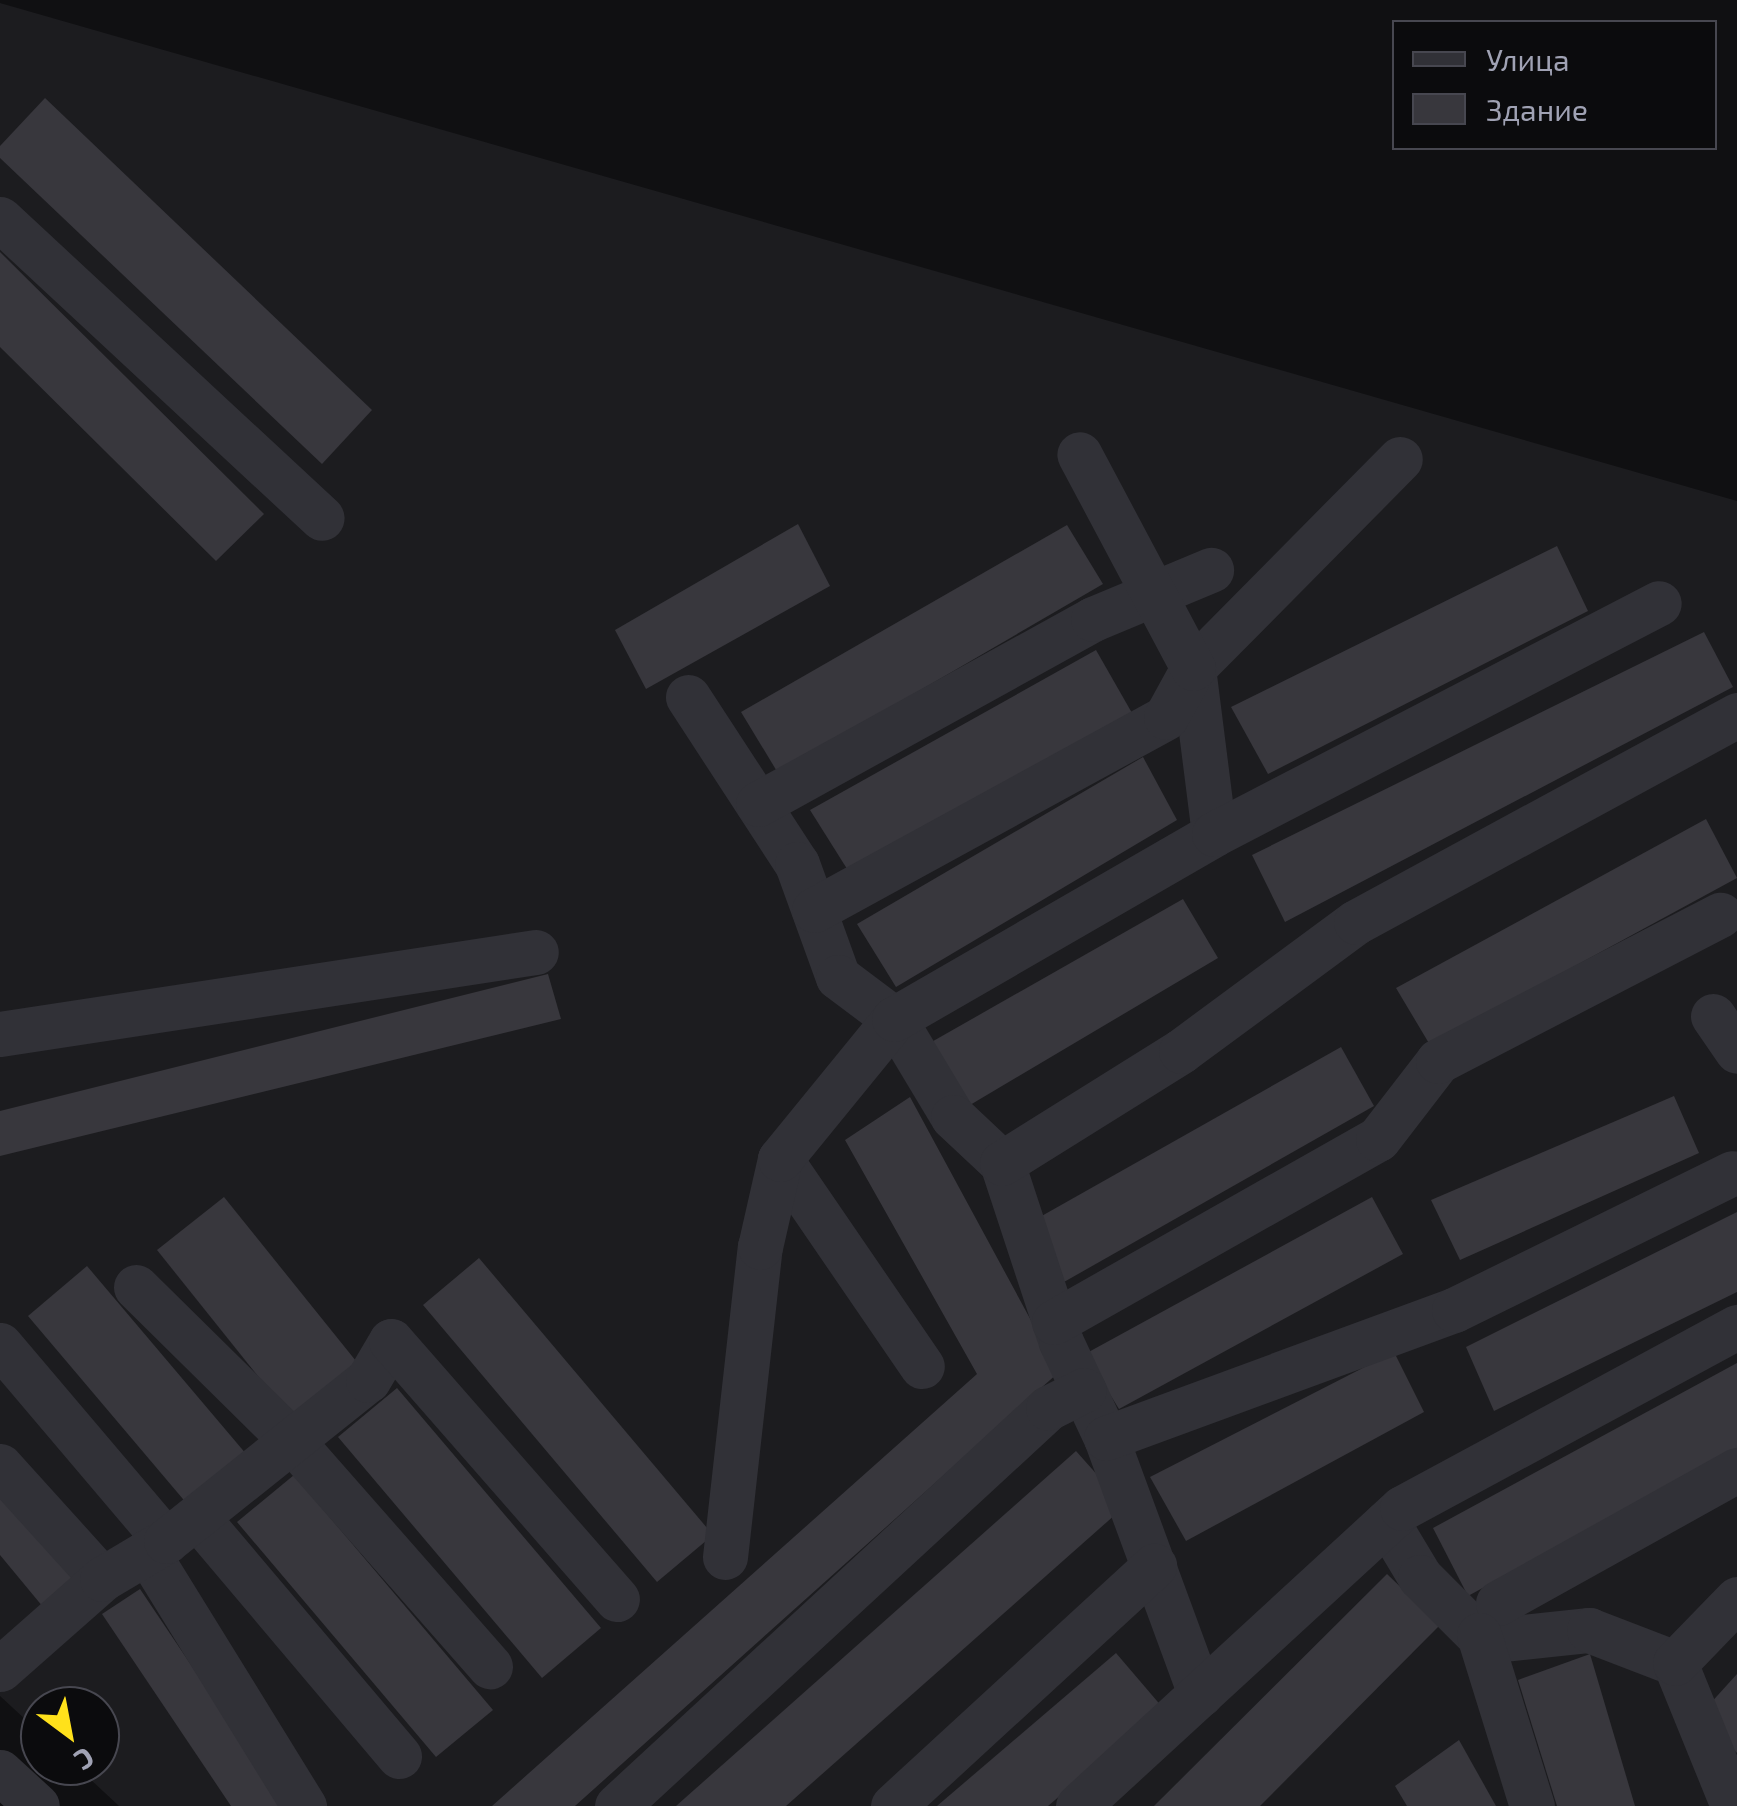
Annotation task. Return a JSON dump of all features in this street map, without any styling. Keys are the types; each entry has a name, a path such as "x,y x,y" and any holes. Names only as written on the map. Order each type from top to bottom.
{"street":[{"path":"0,220 322,518"},
{"path":"1079,454 1193,668 1214,834"},
{"path":"814,910 1166,717 1193,668 1400,460"},
{"path":"758,804 1092,619 1211,570"},
{"path":"725,1557 760,1246 780,1159 894,1019 1214,834 1660,603"},
{"path":"688,696 797,864 838,977 894,1019 953,1117 1002,1163 1054,1322 1106,1438 1200,1694"},
{"path":"1002,1163 1180,1051 1356,922 1737,715"},
{"path":"1054,1322 1378,1139 1438,1062 1720,915"},
{"path":"0,1034 536,952"},
{"path":"780,1159 922,1366"},
{"path":"1106,1438 1454,1310 1732,1173"},
{"path":"136,1287 292,1441 490,1666"},
{"path":"1078,1806 1388,1522 1737,1327"},
{"path":"0,1669 102,1579 170,1537 368,1380 391,1341 617,1599"},
{"path":"0,1344 170,1537 399,1756"},
{"path":"617,1806 1048,1408 1084,1390"},
{"path":"0,1466 102,1579"},
{"path":"1488,1619 1737,1470"},
{"path":"1388,1522 1420,1577 1488,1619 1590,1630 1675,1663 1733,1806"},
{"path":"170,1537 304,1806"},
{"path":"892,1806 1154,1566"},
{"path":"1675,1663 1737,1599"},
{"path":"1488,1619 1532,1806"},
{"path":"0,1772 38,1806"}],"shaded area":[{"path":"0,3 1737,501 1737,1806 119,1806 98,1786 120,1786 120,1686 20,1686 20,1714 0,1696"}],"building":[{"path":"45,98 372,410 322,464 0,158 0,146"},
{"path":"0,252 264,514 216,561 0,347"},
{"path":"798,524 830,586 646,689 615,630"},
{"path":"1067,525 1103,584 778,773 741,712"},
{"path":"1557,546 1588,611 1268,774 1231,707"},
{"path":"1704,632 1733,687 1285,922 1252,855"},
{"path":"1096,650 1132,713 849,872 810,810"},
{"path":"1143,757 1177,820 896,987 857,924"},
{"path":"1706,819 1737,878 1430,1045 1396,988"},
{"path":"1183,899 1218,958 965,1108 928,1044"},
{"path":"548,974 561,1019 0,1156 0,1111"},
{"path":"1341,1047 1374,1106 1064,1282 1031,1222"},
{"path":"1674,1096 1699,1153 1460,1260 1431,1200"},
{"path":"910,1097 1059,1372 575,1806 492,1806 977,1374 845,1140"},
{"path":"224,1197 360,1366 293,1420 157,1250"},
{"path":"1372,1197 1403,1254 1119,1409 1085,1354"},
{"path":"1737,1212 1737,1292 1494,1411 1466,1347"},
{"path":"479,1258 713,1535 657,1582 423,1305"},
{"path":"87,1266 247,1455 188,1505 28,1316"},
{"path":"1394,1352 1424,1412 1186,1541 1150,1477"},
{"path":"1737,1363 1737,1449 1468,1596 1433,1528"},
{"path":"397,1388 601,1628 542,1678 338,1437"},
{"path":"1076,1451 1125,1506 786,1806 676,1806"},
{"path":"294,1475 493,1710 436,1757 237,1522"},
{"path":"0,1488 81,1586 48,1613 0,1555"},
{"path":"1387,1574 1440,1625 1260,1806 1154,1806"},
{"path":"140,1589 286,1806 231,1806 102,1614"},
{"path":"1116,1653 1163,1708 1048,1806 937,1806"},
{"path":"1590,1654 1635,1806 1557,1806 1518,1680"},
{"path":"1737,1674 1737,1753 1698,1717"},
{"path":"1459,1740 1496,1806 1407,1806 1395,1786"}]}
